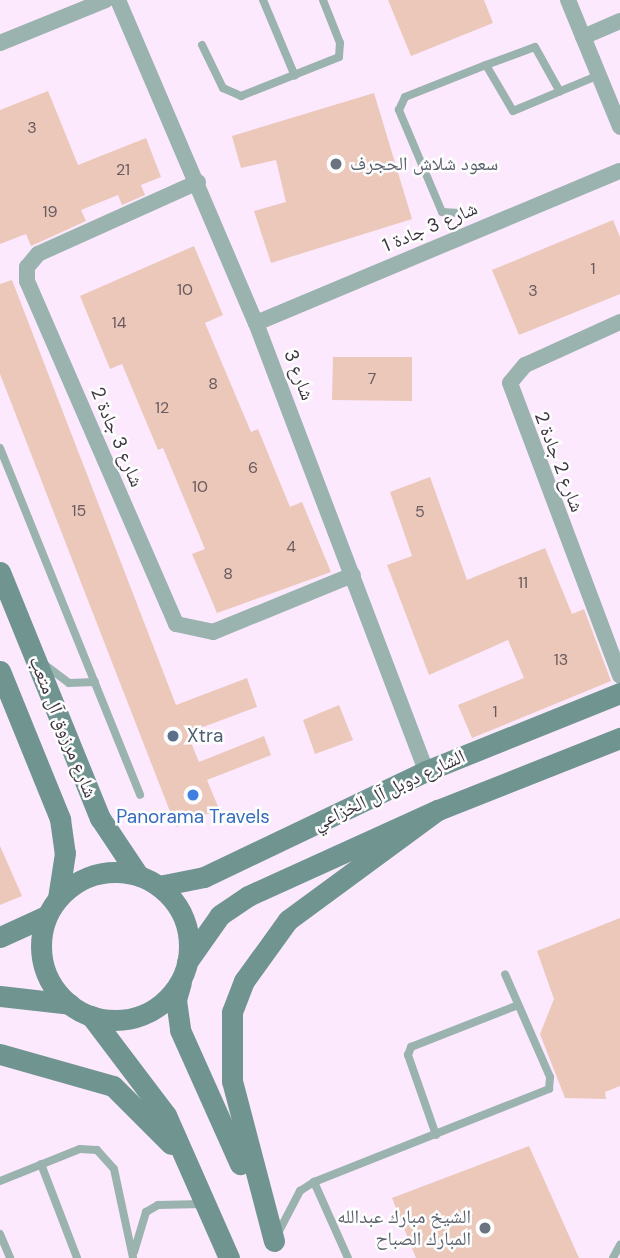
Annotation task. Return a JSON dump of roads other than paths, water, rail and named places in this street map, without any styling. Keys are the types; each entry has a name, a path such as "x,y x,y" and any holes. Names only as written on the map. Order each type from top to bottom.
{"main road":[{"name":"شارع مرزوق آل متعب","path":"0,572 100,818 138,875"},
{"name":"شارع مرزوق آل متعب","path":"0,671 60,819 65,853 52,907"},
{"name":"الشارع دوبل آل الخزاعي","path":"159,886 204,877 426,771 620,692"},
{"name":"الشارع دوبل آل الخزاعي","path":"184,970 220,915 248,896 438,810 620,738"},
{"path":"278,1250 232,1081 232,1012 259,953 288,920 438,810"},
{"path":"0,937 52,907 95,875 138,875 159,886 181,912 184,970 176,1000 180,1030 278,1250"},
{"path":"52,907 41,955 56,991 70,1004 91,1016 145,1079 191,1171 229,1258"},
{"path":"91,1016 133,1018 169,996 184,970"},
{"path":"0,996 70,1004"},
{"path":"0,1054 113,1086 137,1103 191,1171"}],"street":[{"path":"0,43 106,0"},
{"name":"شارع 3","path":"118,0 256,323 426,771"},
{"path":"568,0 620,127"},
{"path":"583,37 620,21"},
{"name":"شارع 3 جادة 1","path":"256,323 620,171"},
{"name":"شارع 3 جادة 2","path":"198,182 38,254 27,267 27,281 176,624 213,632 353,575"},
{"name":"شارع 2 جادة 2","path":"620,322 525,365 509,383 620,676"}],"lane":[{"path":"263,0 295,76"},
{"path":"202,45 223,88 236,96 295,76 341,53 323,0"},
{"path":"460,213 444,214 400,105 405,97 535,47 560,92"},
{"path":"486,65 513,111 599,75"},
{"path":"0,448 140,795"},
{"path":"33,654 69,683 95,682"},
{"path":"278,1250 289,1207 314,1182 549,1089 550,1077 505,974"},
{"path":"436,1135 408,1055 411,1047 518,1005"},
{"path":"0,1181 80,1149 102,1154 114,1169 133,1258"},
{"path":"41,1164 77,1258"},
{"path":"314,1182 348,1258"},
{"path":"133,1258 146,1212 158,1205 203,1203"},
{"path":"0,1234 10,1258"},
{"path":"613,1258 620,1245"}],"place":[{"name":"سعود شلاش الحجرف","path":"336,164"},
{"name":"Xtra","path":"173,736"},
{"name":"Panorama Travels","path":"193,795"},
{"name":"الشيخ مبارك عبدالله المبارك الصباح","path":"485,1228"}]}
